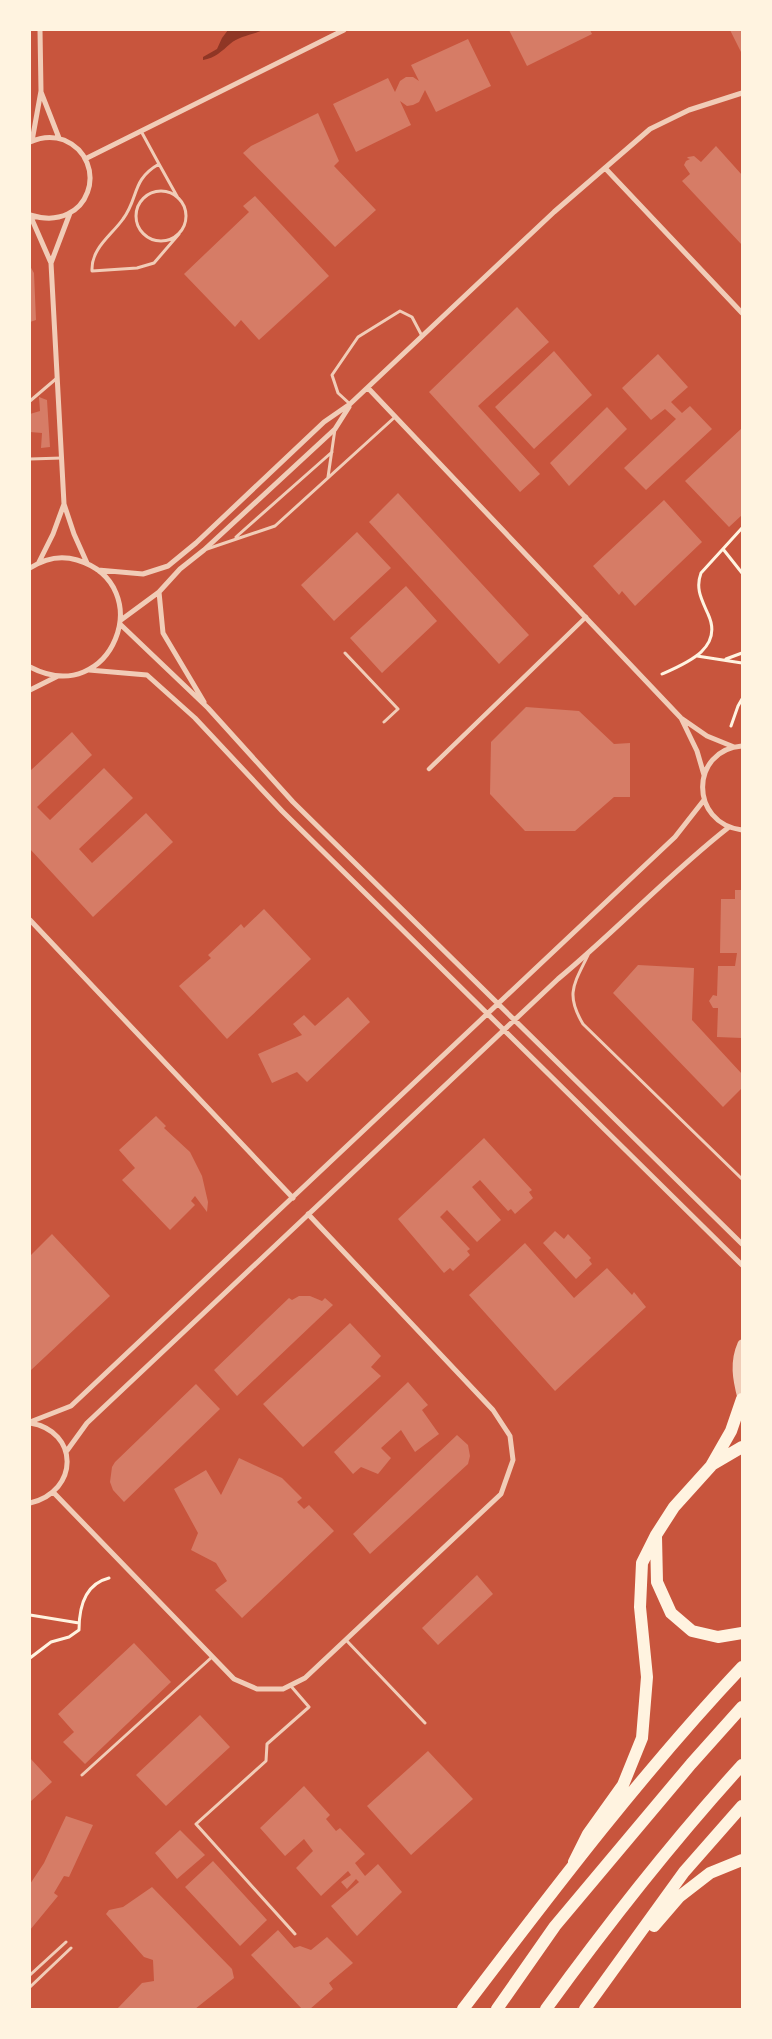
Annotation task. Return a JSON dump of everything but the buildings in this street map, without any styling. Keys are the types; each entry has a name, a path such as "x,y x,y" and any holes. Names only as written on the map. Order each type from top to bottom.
{"highway":[{"path":"574,1862 588,1834 623,1785 642,1738 647,1677 640,1608 642,1563 656,1534 674,1507 711,1466 731,1431 742,1398"},
{"path":"711,1466 742,1447"},
{"path":"656,1534 657,1582 671,1613 692,1632 718,1637 742,1633"},
{"path":"463,2009 574,1862 706,1706 742,1667"},
{"path":"497,2009 555,1926 690,1764 742,1707"},
{"path":"546,2009 581,1960 742,1765"},
{"path":"585,2009 684,1872 742,1806"},
{"path":"603,1985 679,1897 710,1873 742,1860"}],"street":[{"path":"31,142 41,91 40,30"},
{"path":"85,159 344,30"},
{"path":"41,91 59,138"},
{"path":"98,570 143,574 168,566 196,543 324,422 350,404 368,388 554,212 650,129 689,110 742,93"},
{"path":"30,215 43,219 57,218 70,213 80,205 90,183 85,159 69,143 59,138 45,137 31,142"},
{"path":"605,168 742,313"},
{"path":"51,263 70,213"},
{"path":"30,215 51,263 64,504 74,534 87,563"},
{"path":"368,388 681,718 707,736 734,747"},
{"path":"121,622 159,592 180,569 204,550 335,429 350,404"},
{"path":"39,562 53,534 64,504"},
{"path":"30,568 39,562 55,558 72,558 87,563 98,570 111,584 119,601 121,622 115,643 104,659 89,670 74,675 58,676 42,673 30,667"},
{"path":"159,592 164,633 208,708"},
{"path":"428,768 586,618"},
{"path":"121,622 208,708 293,802 742,1244"},
{"path":"89,670 147,675 195,718 282,811 742,1265"},
{"path":"30,690 58,676"},
{"path":"681,718 697,751 704,775"},
{"path":"742,746 721,752 711,762 704,775 702,788 709,812 718,821 729,827 742,830"},
{"path":"30,1422 71,1406 675,836 704,800"},
{"path":"66,1452 87,1423 308,1214 558,979 589,954 693,855 729,827"},
{"path":"30,920 292,1198"},
{"path":"54,1493 234,1679 257,1689 283,1689 305,1678 501,1494 513,1460 510,1436 493,1410 308,1214"},
{"path":"742,1344 738,1352 736,1375 742,1398"},
{"path":"30,1422 52,1431 61,1440 66,1452 67,1464 66,1474 54,1493 43,1500 30,1503"}],"lane":[{"path":"141,131 178,198 184,204 186,220 179,234 154,263 137,268 92,271 92,260 99,247 125,217 137,186 148,170 159,164"},
{"path":"178,198 163,191 147,195 141,201 137,217 142,232 156,240 172,239 179,234"},
{"path":"350,404 338,393 332,375 358,337 400,311 412,316 422,337"},
{"path":"30,401 57,378"},
{"path":"204,550 274,526 395,417"},
{"path":"328,478 335,429"},
{"path":"234,539 332,452"},
{"path":"30,459 62,458"},
{"path":"345,653 398,709 384,722"},
{"path":"589,954 573,986 574,1009 583,1024 742,1179"},
{"path":"346,1640 425,1723"},
{"path":"82,1775 212,1657"},
{"path":"290,1685 308,1707 267,1744 266,1761 196,1824 295,1934"},
{"path":"30,1975 66,1942"},
{"path":"30,1987 71,1948"}],"path":[{"path":"662,674 696,656 707,647 713,627 699,594 698,583 700,573 742,528"},
{"path":"723,549 742,573"},
{"path":"724,660 742,653"},
{"path":"696,656 742,663"},
{"path":"731,726 742,699"},
{"path":"30,1658 50,1642 69,1637 79,1630 84,1598 90,1588 109,1578"},
{"path":"30,1615 79,1623"}],"shaded area":[{"path":"228,30 263,30 234,41 215,56 203,60 203,57 217,49"}]}
